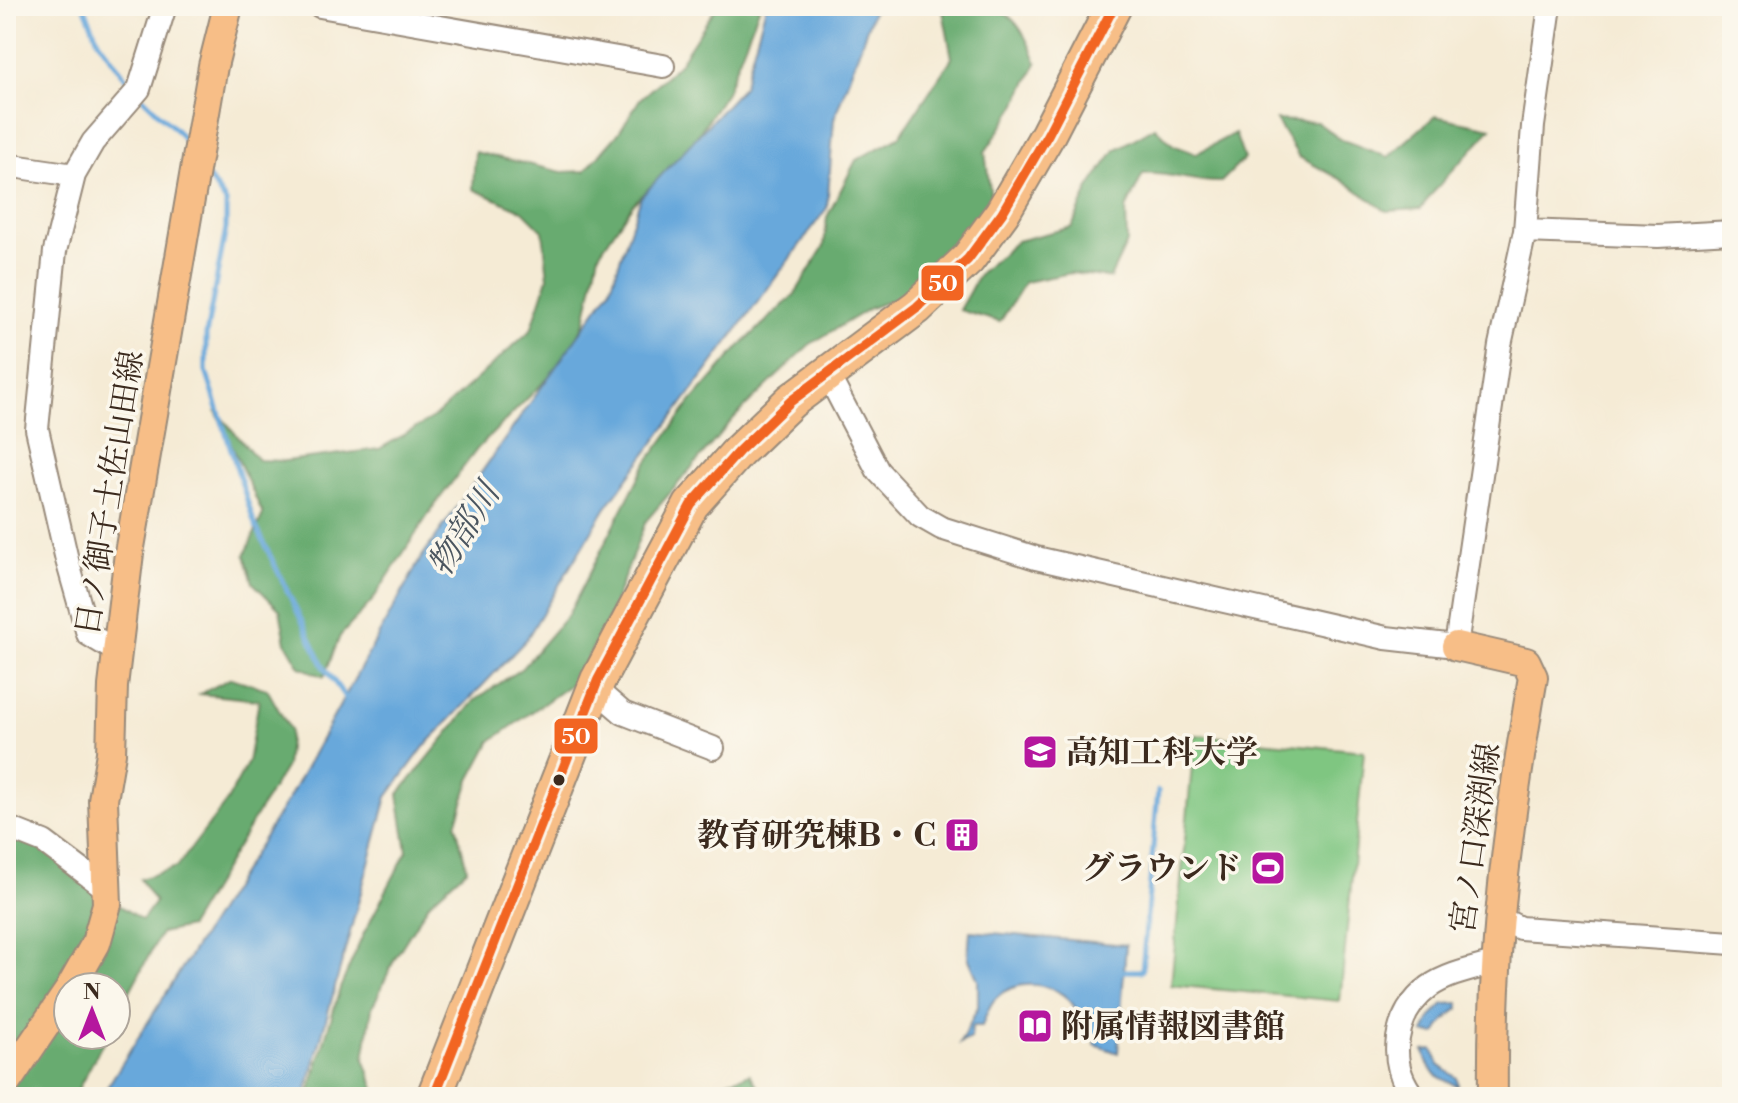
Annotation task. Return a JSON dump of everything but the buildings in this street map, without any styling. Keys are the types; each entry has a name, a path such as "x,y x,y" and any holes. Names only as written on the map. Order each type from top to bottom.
{"highway":[{"path":"434,1097 594,688 691,505 739,451 791,401 917,307 968,259 1002,213 1033,161 1114,6"}],"main road":[{"name":"日ノ御子土佐山田線","path":"80,971 96,943 108,890 103,849 103,800 111,753 129,553 200,147 228,6"},
{"name":"宮ノ口深渕線","path":"1456,646 1526,662 1533,677 1509,817 1497,917 1493,1097"},
{"name":"日ノ御子土佐山田線","path":"6,1083 52,1014"}],"street":[{"path":"118,652 88,634 67,560 37,429 55,251 74,175 93,142 139,89 165,6"},
{"path":"320,6 663,66"},
{"path":"827,373 878,471 920,516 941,528 1036,558 1386,638 1456,646 1500,345 1525,231 1533,126 1550,6"},
{"path":"6,165 74,175"},
{"path":"1525,231 1658,236 1732,232"},
{"path":"594,688 623,713 713,748"},
{"path":"6,827 44,842 108,890"},
{"path":"1497,917 1520,928 1732,943"},
{"path":"1414,1097 1406,1087 1397,1058 1401,1022 1415,999 1432,985 1494,963"}],"green space":[{"path":"717,6 760,6 726,92 686,153 633,204 599,254 585,321 568,358 478,448 434,506 372,601 340,636 324,677 300,667 286,643 280,610 253,583 245,555 263,514 216,411 258,460 285,461 379,449 433,418 531,330 548,278 543,231 523,211 473,189 475,152 562,172 585,171 618,134 640,99 678,65"},
{"path":"942,6 992,8 1003,12 1020,29 1037,63 1015,107 985,152 992,205 925,288 870,308 809,345 734,418 646,521 606,624 574,682 491,741 470,780 456,825 467,869 430,902 395,958 372,1008 364,1059 377,1094 374,1097 308,1097 340,988 363,935 407,851 398,795 475,700 522,668 568,615 645,465 692,401 741,345 795,294 824,246 827,217 856,160 899,137 952,58"},
{"path":"1435,116 1491,128 1421,209 1386,211 1346,182 1299,157 1276,120 1317,122 1340,139 1388,157"},
{"path":"1155,127 1173,145 1196,154 1235,133 1244,159 1221,182 1143,174 1126,209 1127,242 1110,278 1071,273 1025,282 1000,322 959,310 980,273 1017,241 1072,227 1089,188 1115,150"},
{"path":"231,678 267,689 290,730 286,766 189,927 161,933 132,987 132,971 52,971 52,1051 98,1051 74,1097 6,1097 6,815 104,896 142,920 155,902 140,879 177,867 227,801 248,762 259,700 200,694"},
{"name":"グラウンド","path":"1195,735 1364,751 1340,1001 1171,985"},
{"path":"750,1074 765,1097 702,1097 711,1086"}],"water":[{"name":"物部川","path":"766,6 875,6 834,119 827,208 605,509 526,640 424,747 387,797 305,1097 101,1097 290,796 421,558 610,290 641,197 743,87"},
{"path":"970,931 1126,945 1118,1053 1095,1045 1096,1038 1083,1036 1076,1009 1067,998 1057,991 1036,985 1014,987 996,998 982,1026 972,1026 971,1038 960,1043 978,1007 978,980 968,957"},
{"path":"1459,1003 1459,1008 1444,1021 1436,1034 1424,1033 1431,1017 1444,1004"},
{"path":"1433,1050 1439,1065 1457,1078 1458,1086 1431,1070 1424,1051"}],"waterway":[{"path":"84,6 98,40 132,87"},
{"path":"142,97 179,133 189,148"},
{"path":"205,173 226,202 226,228 206,335 206,371 254,522 324,667 347,700"},
{"path":"1124,971 1142,971 1158,791"}],"transit line":[{"name":"50","path":"434,1097 598,680 691,505 739,451 791,401 917,307 968,259 1002,213 1048,134 1114,6"}],"place":[{"name":"高知工科大学","path":"1040,752"},
{"name":"教育研究棟B・C","path":"962,835"},
{"name":"グラウンド","path":"1268,868"},
{"name":"附属情報図書館","path":"1035,1026"}]}
